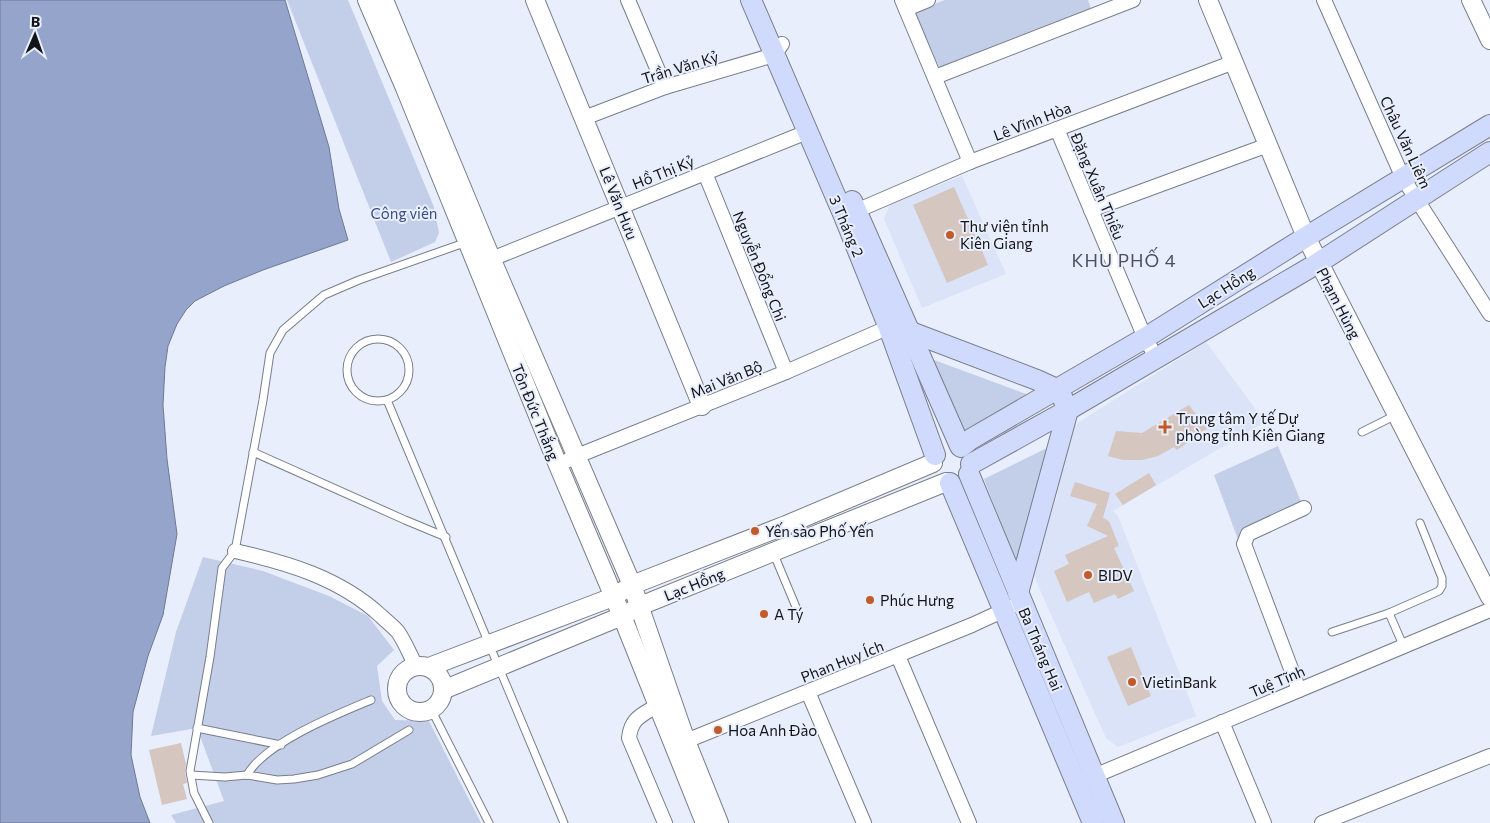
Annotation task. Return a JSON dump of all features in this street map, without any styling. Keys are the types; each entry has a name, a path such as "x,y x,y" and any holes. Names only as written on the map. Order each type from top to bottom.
{"main road":[{"name":"3 Tháng 2","path":"751,0 778,50 850,214 965,458"},
{"name":"3 Tháng 2","path":"764,0 778,50 807,132 850,214"},
{"name":"Lạc Hồng","path":"965,458 972,439 1059,390 1145,338 1490,125"},
{"name":"Lạc Hồng","path":"965,458 1068,410 1318,263 1490,152"},
{"name":"3 Tháng 2","path":"902,327 934,459"},
{"path":"902,327 1059,390 1068,410 1014,602"},
{"path":"953,445 965,458 961,481 948,483 935,473 934,459 939,449 953,445"},
{"name":"Ba Tháng Hai","path":"965,458 1014,602 1085,780 1094,823"},
{"name":"Ba Tháng Hai","path":"948,483 1014,602"},
{"name":"Ba Tháng Hai","path":"1085,780 1114,823"}],"street":[{"name":"Tôn Đức Thắng","path":"367,0 467,242 484,262 577,456 632,585 705,823"},
{"name":"Tôn Đức Thắng","path":"384,0 484,262 558,466 658,705 719,823"},
{"name":"Lê Văn Hưu","path":"535,0 702,406"},
{"path":"628,0 665,87"},
{"path":"928,0 904,4 970,162"},
{"path":"935,77 1098,6 1133,0"},
{"name":"Phạm Hùng","path":"1208,0 1318,263 1490,597"},
{"name":"Châu Văn Liêm","path":"1324,0 1403,178 1490,314"},
{"path":"1471,0 1490,40"},
{"name":"Trần Văn Kỷ","path":"584,118 665,87 778,50"},
{"name":"Lê Vĩnh Hòa","path":"850,214 970,162 1234,62"},
{"name":"Đặng Xuân Thiều","path":"1057,129 1145,338 1156,357"},
{"name":"Hồ Thị Kỷ","path":"484,262 807,132"},
{"path":"1091,210 1268,145"},
{"name":"Nguyễn Đổng Chi","path":"705,173 786,372"},
{"name":"Mai Văn Bộ","path":"558,466 577,456 902,327"},
{"name":"Lạc Hồng","path":"423,667 613,597 632,585 786,524 934,459"},
{"name":"Lạc Hồng","path":"443,690 622,616 640,606 948,483"},
{"path":"1298,690 1244,544 1248,534 1304,508"},
{"path":"786,524 794,543"},
{"path":"235,551 310,572 349,590 397,631 423,667"},
{"name":"Phan Huy Ích","path":"680,745 898,656 1014,602"},
{"name":"Tuệ Tĩnh","path":"1085,780 1490,610"},
{"path":"898,656 969,823"},
{"path":"423,667 436,672 441,678 443,690 442,697 437,704 431,709 419,712 404,706 399,699 397,692 398,680 409,668 423,667"},
{"path":"808,692 864,823"},
{"path":"658,705 637,718 630,727 629,738 665,823"},
{"path":"1222,722 1264,823"},
{"path":"1322,823 1490,756"}],"lane":[{"path":"210,823 194,793 190,771 210,657 222,568 235,551 270,353 283,330 324,295 359,280 467,242"},
{"path":"373,340 386,340 398,346 406,356 409,368 407,381 400,392 387,400 377,401 364,398 354,390 348,378 348,366 352,353 361,344 373,340"},
{"path":"387,400 446,537 564,823"},
{"path":"1362,432 1396,415"},
{"path":"253,452 446,537"},
{"path":"1332,632 1389,613 1439,591 1442,586 1442,578 1420,523"},
{"path":"772,552 796,607"},
{"path":"1389,613 1403,645"},
{"path":"247,775 251,768 263,757 312,726 371,700"},
{"path":"431,709 490,823"},
{"path":"197,728 281,745"},
{"path":"191,775 225,777 247,775 277,780 318,775 352,764 409,730"}],"shaded area":[{"path":"0,0 285,0 329,147 339,209 348,240 263,270 224,286 195,301 186,310 177,324 168,346 163,405 167,459 177,534 163,615 148,656 133,712 131,755 140,797 150,823 0,823"},
{"path":"962,176 1006,274 922,308 884,219 890,204"},
{"path":"1206,342 1265,422 1113,511 1118,516 1196,716 1118,747 1106,738 1036,581 1033,570 1057,496 1068,432 1079,422"}],"green space":[{"name":"Công viên","path":"287,0 348,0 434,207 439,233 435,242 391,262"},
{"path":"945,0 1088,0 1093,14 942,73 914,12"},
{"path":"926,357 1034,397 962,439"},
{"path":"1278,446 1307,516 1239,542 1214,475"},
{"path":"1047,448 1018,568 984,479"},
{"path":"203,557 263,571 329,596 368,616 394,650 377,666 382,701 395,720 429,721 481,823 176,823 171,815 224,801 197,728 151,736 176,632"}],"building":[{"name":"Thư viện tỉnh Kiên Giang","path":"954,187 988,265 947,283 913,205"},
{"path":"1189,405 1207,429 1185,441 1187,443 1177,450 1174,447 1158,456 1142,460 1123,460 1108,456 1116,431 1142,433"},
{"path":"1149,473 1156,485 1123,505 1115,494"},
{"path":"1075,482 1110,493 1103,518 1109,521 1119,546 1114,548 1134,591 1118,599 1115,594 1094,603 1089,592 1067,602 1054,571 1069,564 1065,555 1108,536 1087,526 1097,504 1070,496"},
{"path":"1131,647 1151,696 1128,706 1107,657"},
{"path":"181,743 186,764 187,783 183,784 187,799 162,805 149,750"}],"place":[{"name":"Thư viện tỉnh Kiên Giang","path":"950,235"},
{"name":"Trung tâm Y tế Dự phòng tỉnh Kiên Giang","path":"1165,427"},
{"name":"Yến sào Phố Yến","path":"755,531"},
{"name":"BIDV","path":"1088,575"},
{"name":"Phúc Hưng","path":"870,600"},
{"name":"A Tý","path":"764,614"},
{"name":"VietinBank","path":"1132,682"},
{"name":"Hoa Anh Đào","path":"718,730"}],"district":[{"name":"KHU PHỐ 4","path":"1124,260"}]}
